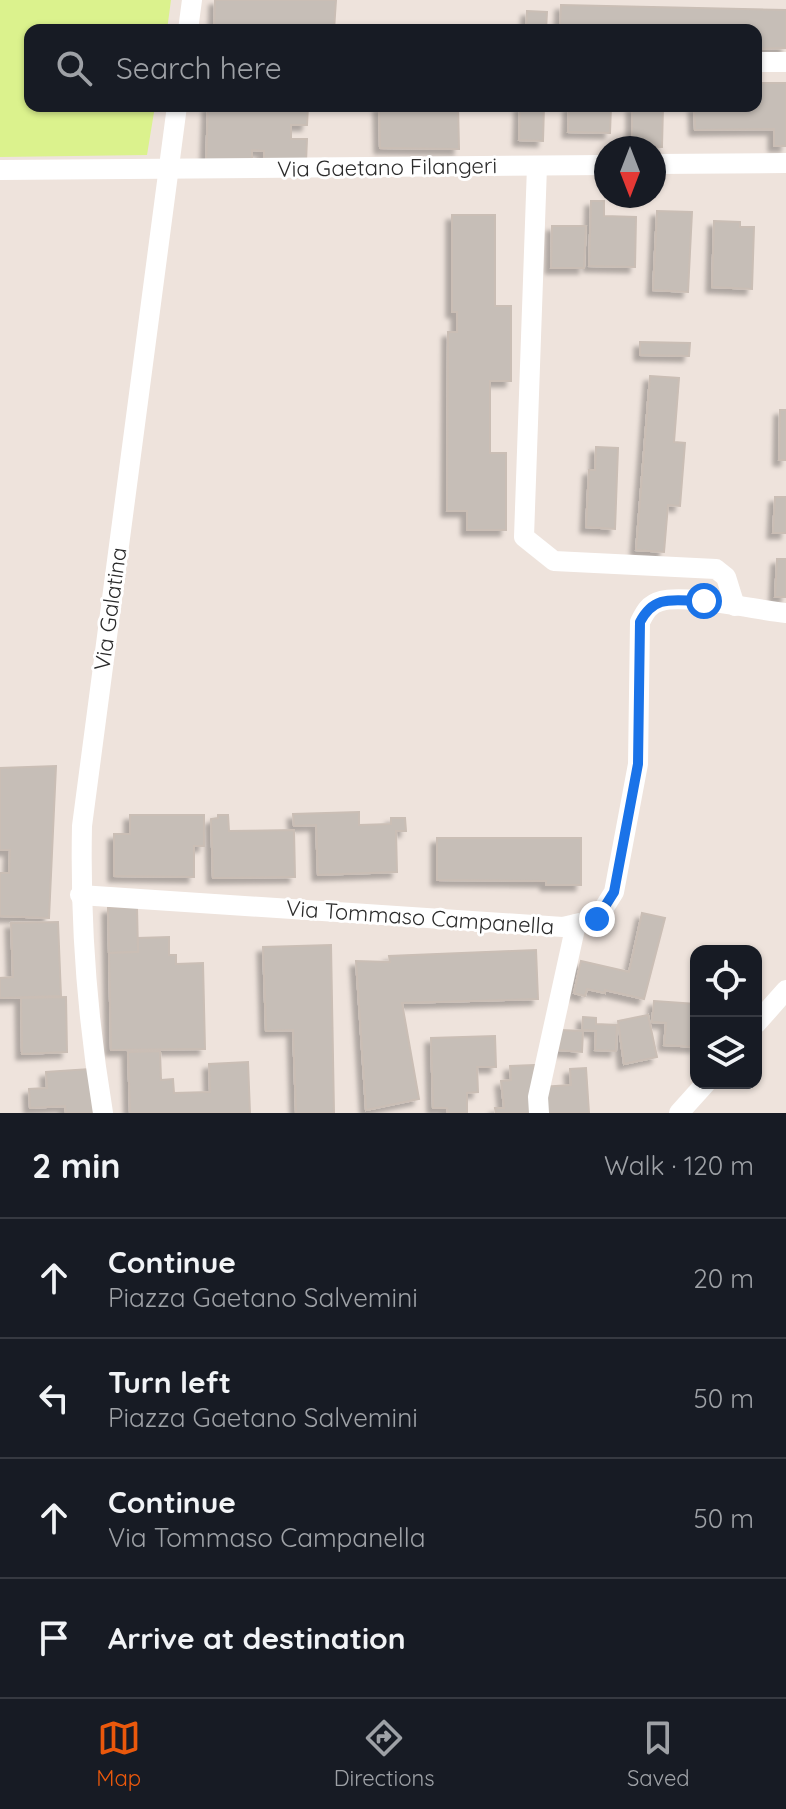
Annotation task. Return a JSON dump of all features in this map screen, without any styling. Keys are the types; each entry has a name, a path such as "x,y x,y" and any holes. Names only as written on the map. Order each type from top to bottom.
{"street":[{"path":"189,24 192,0"},
{"path":"762,62 786,62"},
{"name":"Via Galatina","path":"103,1113 87,1001 80,895 82,826 176,112"},
{"path":"666,164 786,163"},
{"name":"Via Gaetano Filangeri","path":"0,170 594,165"},
{"path":"537,166 524,537 554,561 716,569 726,577 743,608"},
{"name":"Via Tommaso Campanella","path":"80,895 563,927 597,919 614,892 638,764 640,622 647,608 662,600 704,601 786,613"},
{"path":"539,1113 538,1097 576,924"},
{"path":"762,1017 786,990"},
{"path":"679,1113 701,1089"}],"green space":[{"path":"0,0 171,0 168,24 24,24 24,112 154,112 147,155 0,157"}],"building":[{"path":"215,0 336,0 334,24 214,24"},
{"path":"561,5 786,10 786,48 762,49 762,24 560,24"},
{"path":"527,11 547,12 546,24 526,24"},
{"path":"762,83 786,83 786,146 774,146 774,129 695,130 694,112 762,112"},
{"path":"208,112 308,112 307,125 291,125 291,139 307,139 306,162 264,161 264,151 252,150 252,164 206,163"},
{"path":"379,112 458,112 459,149 380,148"},
{"path":"520,112 544,112 543,141 519,140"},
{"path":"569,112 611,112 610,133 568,132"},
{"path":"632,112 663,112 662,136 632,136"},
{"path":"591,201 594,201 594,208 604,208 604,216 636,217 635,267 589,266"},
{"path":"657,211 692,212 688,292 653,290"},
{"path":"452,215 495,215 495,306 511,306 511,381 490,381 490,453 506,453 506,530 467,530 467,511 447,511 448,332 457,332 457,312 452,312"},
{"path":"714,221 740,222 740,227 754,227 752,289 712,287"},
{"path":"552,226 586,226 584,268 551,268"},
{"path":"640,342 690,343 689,356 640,355"},
{"path":"650,376 679,378 674,442 685,443 680,506 668,505 664,552 636,550"},
{"path":"780,410 786,410 786,460 779,460"},
{"path":"596,447 618,448 615,529 586,527 589,470 595,470"},
{"path":"775,497 786,497 786,533 773,533"},
{"path":"777,559 786,559 786,597 775,597"},
{"path":"56,766 49,918 0,916 0,873 9,873 10,850 0,850 0,768"},
{"path":"359,812 359,825 391,824 391,818 405,818 406,831 396,831 397,872 318,875 316,825 294,826 293,814"},
{"path":"130,815 204,815 204,846 194,846 194,877 114,876 114,834 130,834"},
{"path":"218,815 228,815 229,831 294,830 295,877 213,878 211,819 218,818"},
{"path":"437,838 581,838 581,885 546,885 546,881 437,880"},
{"path":"137,907 138,952 109,953 108,908"},
{"path":"642,913 665,918 644,999 605,990 605,993 587,989 585,996 574,993 581,961 629,972"},
{"path":"58,922 61,996 0,998 0,978 13,977 11,923"},
{"path":"169,937 169,955 176,955 176,964 203,963 205,1049 111,1050 109,953 138,952 138,938"},
{"path":"331,945 334,1113 296,1113 293,1030 266,1031 263,947"},
{"path":"536,950 538,999 402,1003 419,1099 366,1110 356,961 390,962 389,956"},
{"path":"66,997 67,1052 22,1054 21,998"},
{"path":"654,1001 690,1004 690,1047 664,1045 666,1023 652,1022"},
{"path":"648,1015 657,1057 624,1064 618,1021"},
{"path":"583,1017 596,1018 596,1024 617,1025 616,1051 595,1050 596,1031 582,1030"},
{"path":"560,1030 583,1031 582,1052 559,1050"},
{"path":"495,1036 496,1067 477,1067 478,1092 467,1093 467,1113 448,1113 447,1108 433,1108 431,1038"},
{"path":"160,1051 161,1080 173,1079 174,1093 210,1092 209,1064 248,1062 250,1113 130,1113 128,1052"},
{"path":"534,1065 536,1113 496,1113 495,1108 504,1108 501,1081 511,1080 510,1066"},
{"path":"586,1068 589,1113 543,1113 541,1087 571,1085 570,1069"},
{"path":"90,1069 93,1113 66,1113 65,1106 30,1108 29,1089 47,1088 46,1072"}],"route":[{"path":"597,919 614,892 638,764 640,622 647,608 662,600 704,601"}]}
